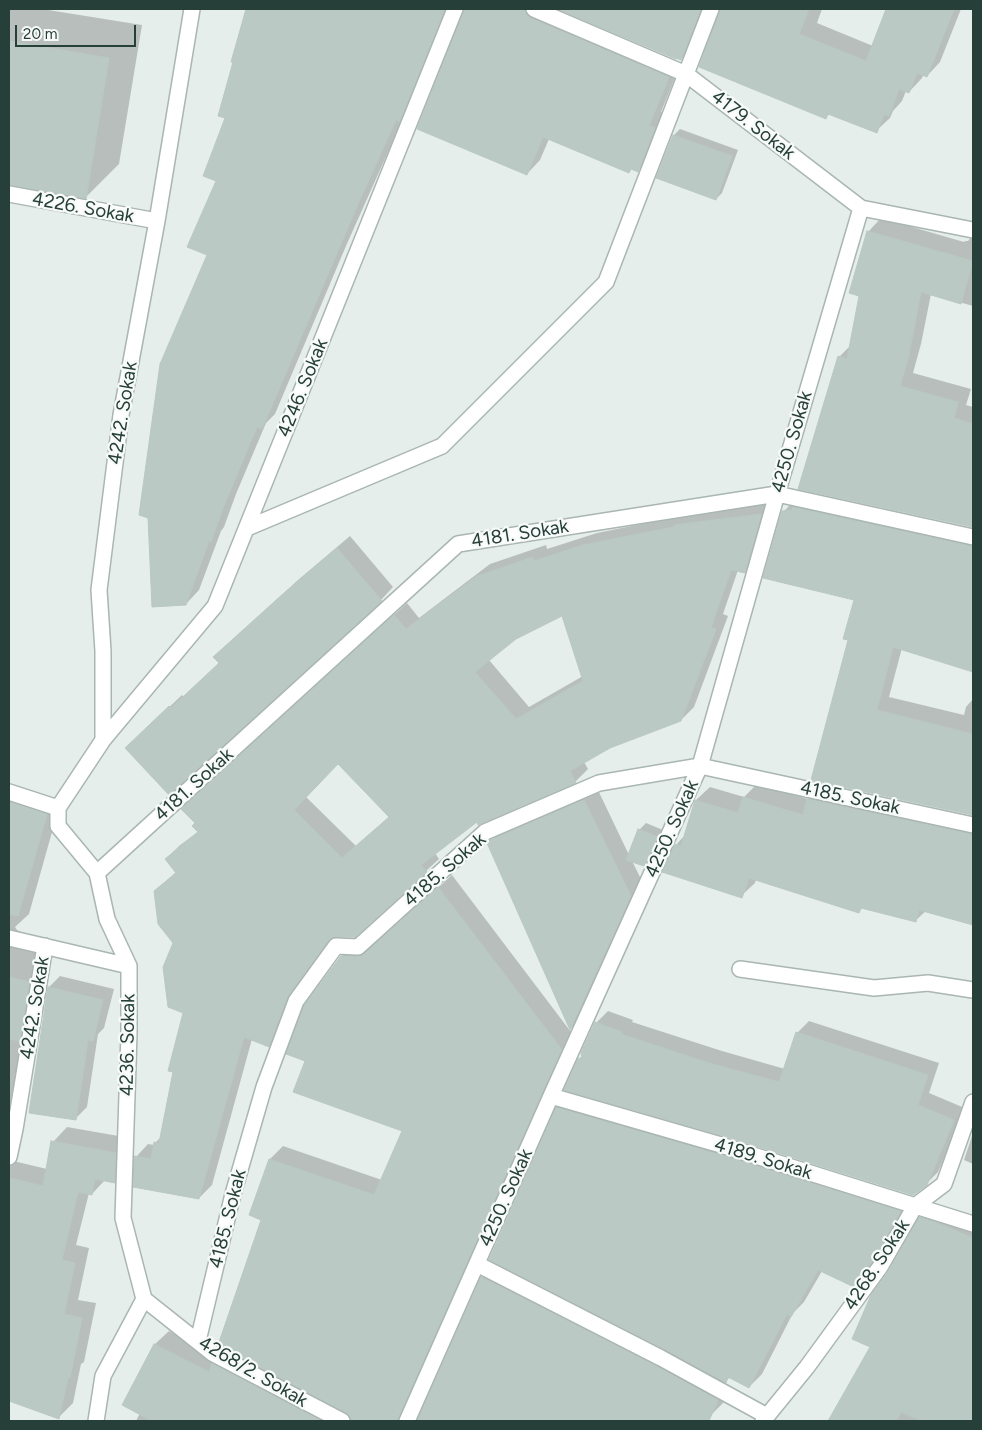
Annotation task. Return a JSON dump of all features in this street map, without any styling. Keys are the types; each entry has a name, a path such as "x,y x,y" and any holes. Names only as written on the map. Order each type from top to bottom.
{"street":[{"name":"4242. Sokak","path":"103,740 103,651 99,590 121,415 157,221 192,9"},
{"name":"4246. Sokak","path":"103,740 215,606 455,9"},
{"name":"4179. Sokak","path":"534,9 686,74 861,208 973,230"},
{"path":"247,528 442,446 606,282 711,9"},
{"name":"4226. Sokak","path":"9,194 157,221"},
{"name":"4250. Sokak","path":"407,1421 700,766 861,208"},
{"name":"4181. Sokak","path":"97,873 458,544 777,494 973,537"},
{"path":"9,792 58,808 103,740"},
{"name":"4185. Sokak","path":"198,1341 233,1194 264,1087 296,1001 336,946 358,947 485,832 599,783 700,766 973,825"},
{"name":"4236. Sokak","path":"58,808 58,826 97,873 107,919 129,966 129,1033 123,1218 144,1299"},
{"path":"9,938 129,966"},
{"name":"4242. Sokak","path":"9,1158 45,946"},
{"path":"740,969 874,988 928,983 973,990"},
{"name":"4189. Sokak","path":"551,1096 721,1145 973,1224"},
{"name":"4268. Sokak","path":"765,1419 807,1367 880,1267 915,1206 944,1184 973,1102"},
{"path":"477,1264 661,1358 765,1419"},
{"path":"96,1421 102,1376 144,1299"},
{"name":"4268/2. Sokak","path":"144,1299 212,1353 342,1421"}],"building":[{"path":"246,9 445,9 400,122 396,120 358,204 262,429 257,427 211,542 209,541 186,605 152,607 148,518 139,515 160,364 207,255 187,247 216,181 203,176 225,118 218,116"},
{"path":"464,9 525,9 526,14 530,18 669,77 649,126 655,128 638,172 631,169 629,173 543,137 527,175 417,129"},
{"path":"557,9 701,9 681,60"},
{"path":"720,9 809,9 799,34 866,61 886,9 954,9 927,77 917,73 909,93 899,89 889,116 884,114 877,133 828,114 826,119 699,67"},
{"path":"9,41 109,58 86,199 9,185"},
{"path":"673,135 732,156 716,200 656,178"},
{"path":"867,231 973,261 961,304 921,292 908,359 900,386 958,402 954,418 973,424 973,527 798,489 838,356 847,359 859,296 849,293"},
{"path":"793,507 973,546 973,672 893,647 877,710 973,734 973,815 811,780 848,640 843,639 854,600 763,578 782,511 792,510"},
{"path":"762,514 745,573 731,570 711,627 716,629 681,721 610,748 570,771 576,783 478,825 477,822 421,865 427,872 355,937 336,937 329,940 288,996 269,1047 244,1037 199,1199 133,1187 134,1156 151,1159 154,1142 159,1143 173,1072 168,1071 183,1013 168,1007 163,967 173,943 158,924 154,891 176,873 165,859 198,832 192,826 195,823 181,809 394,615 406,629 477,576 533,557 534,561 583,545 674,527 674,525","holes":["562,616 583,681 516,719 475,672 516,639","338,764 389,817 342,858 294,810"]},
{"path":"337,548 382,601 169,795 125,748 169,706 171,708 219,663 213,657"},
{"path":"743,797 803,815 807,799 973,834 973,925 919,910 916,922 861,908 859,913 749,878 742,898 662,872 675,844 681,846 695,800 738,813"},
{"path":"584,800 631,896 570,1030 487,843 490,840"},
{"path":"9,802 47,814 18,916 9,914"},
{"path":"638,829 658,837 644,866 626,860"},
{"path":"438,887 562,1050 398,1421 351,1421 350,1416 346,1413 218,1345 261,1220 249,1215 269,1159 374,1195 402,1131 293,1092 305,1061 286,1054 304,1005 341,956 364,954"},
{"path":"9,977 30,982 20,1041 9,1039"},
{"path":"48,987 103,1000 93,1041 88,1040 76,1120 29,1113"},
{"path":"595,1022 622,1032 621,1034 709,1063 779,1082 796,1032 928,1075 918,1105 954,1120 927,1185 913,1195 724,1136 564,1090 578,1059 582,1057 581,1053"},
{"path":"556,1107 718,1154 901,1211 872,1262 854,1287 818,1270 791,1317 787,1314 749,1388 728,1377 726,1383 489,1260"},
{"path":"51,1141 116,1153 115,1183 95,1179 92,1195 78,1192 62,1260 75,1263 64,1314 82,1318 70,1378 68,1377 59,1419 9,1401 9,1178 43,1186"},
{"path":"919,1217 973,1238 973,1421 922,1421 901,1412 896,1421 828,1421 870,1347 852,1339 871,1295 888,1272"},
{"path":"481,1277 657,1366 718,1400 709,1421 417,1421"},
{"path":"154,1344 209,1372 212,1363 322,1421 152,1421 122,1405"}]}
